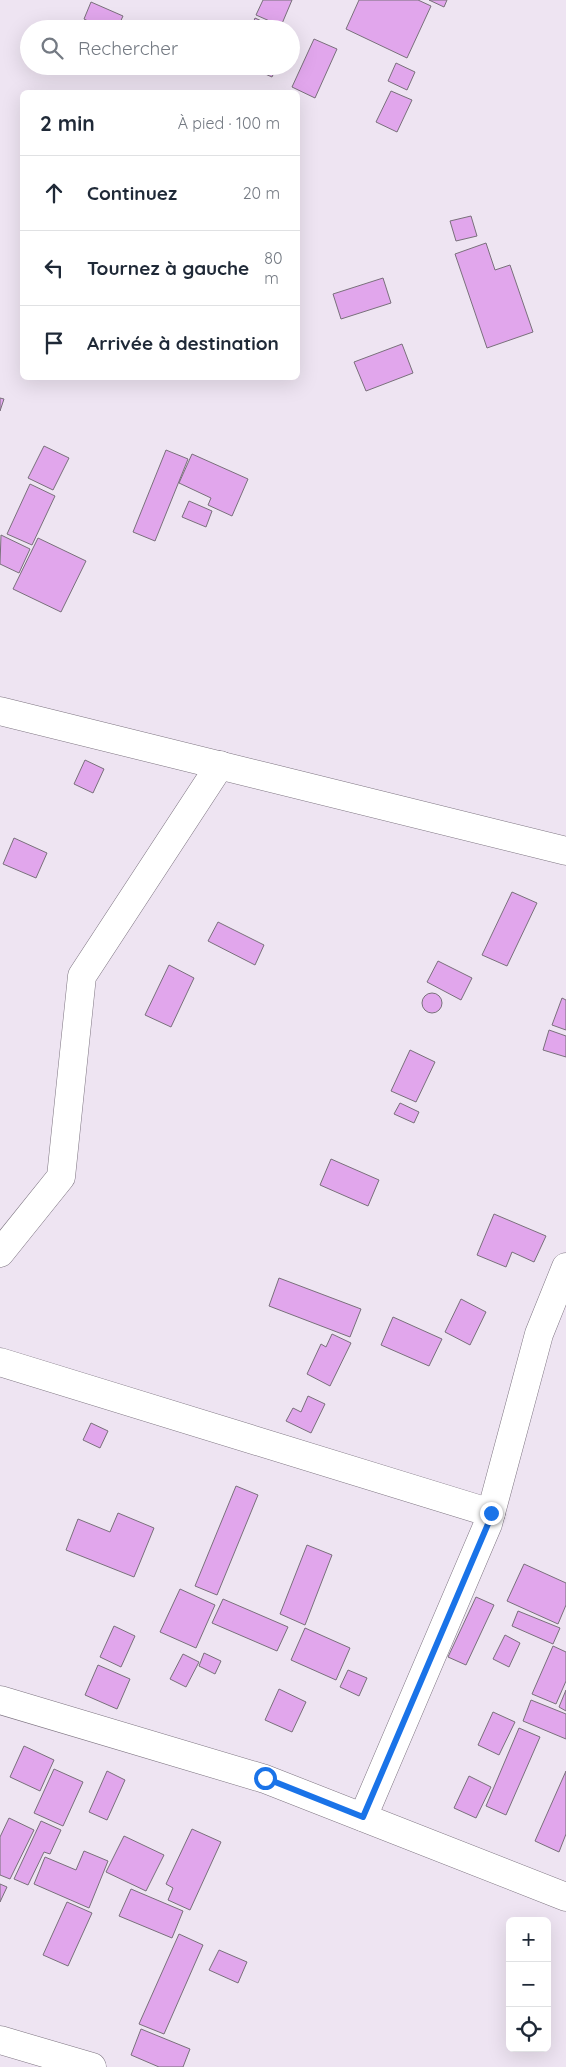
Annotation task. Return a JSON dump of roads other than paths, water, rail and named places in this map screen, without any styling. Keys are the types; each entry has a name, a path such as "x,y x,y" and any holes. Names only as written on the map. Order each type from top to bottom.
{"street":[{"path":"0,711 566,851"},
{"path":"0,1253 61,1177 82,976 220,765"},
{"path":"363,1817 488,1524 539,1334 566,1267"},
{"path":"0,1362 491,1513"},
{"path":"0,1700 265,1778 566,1897"},
{"path":"0,2040 92,2067"}]}
